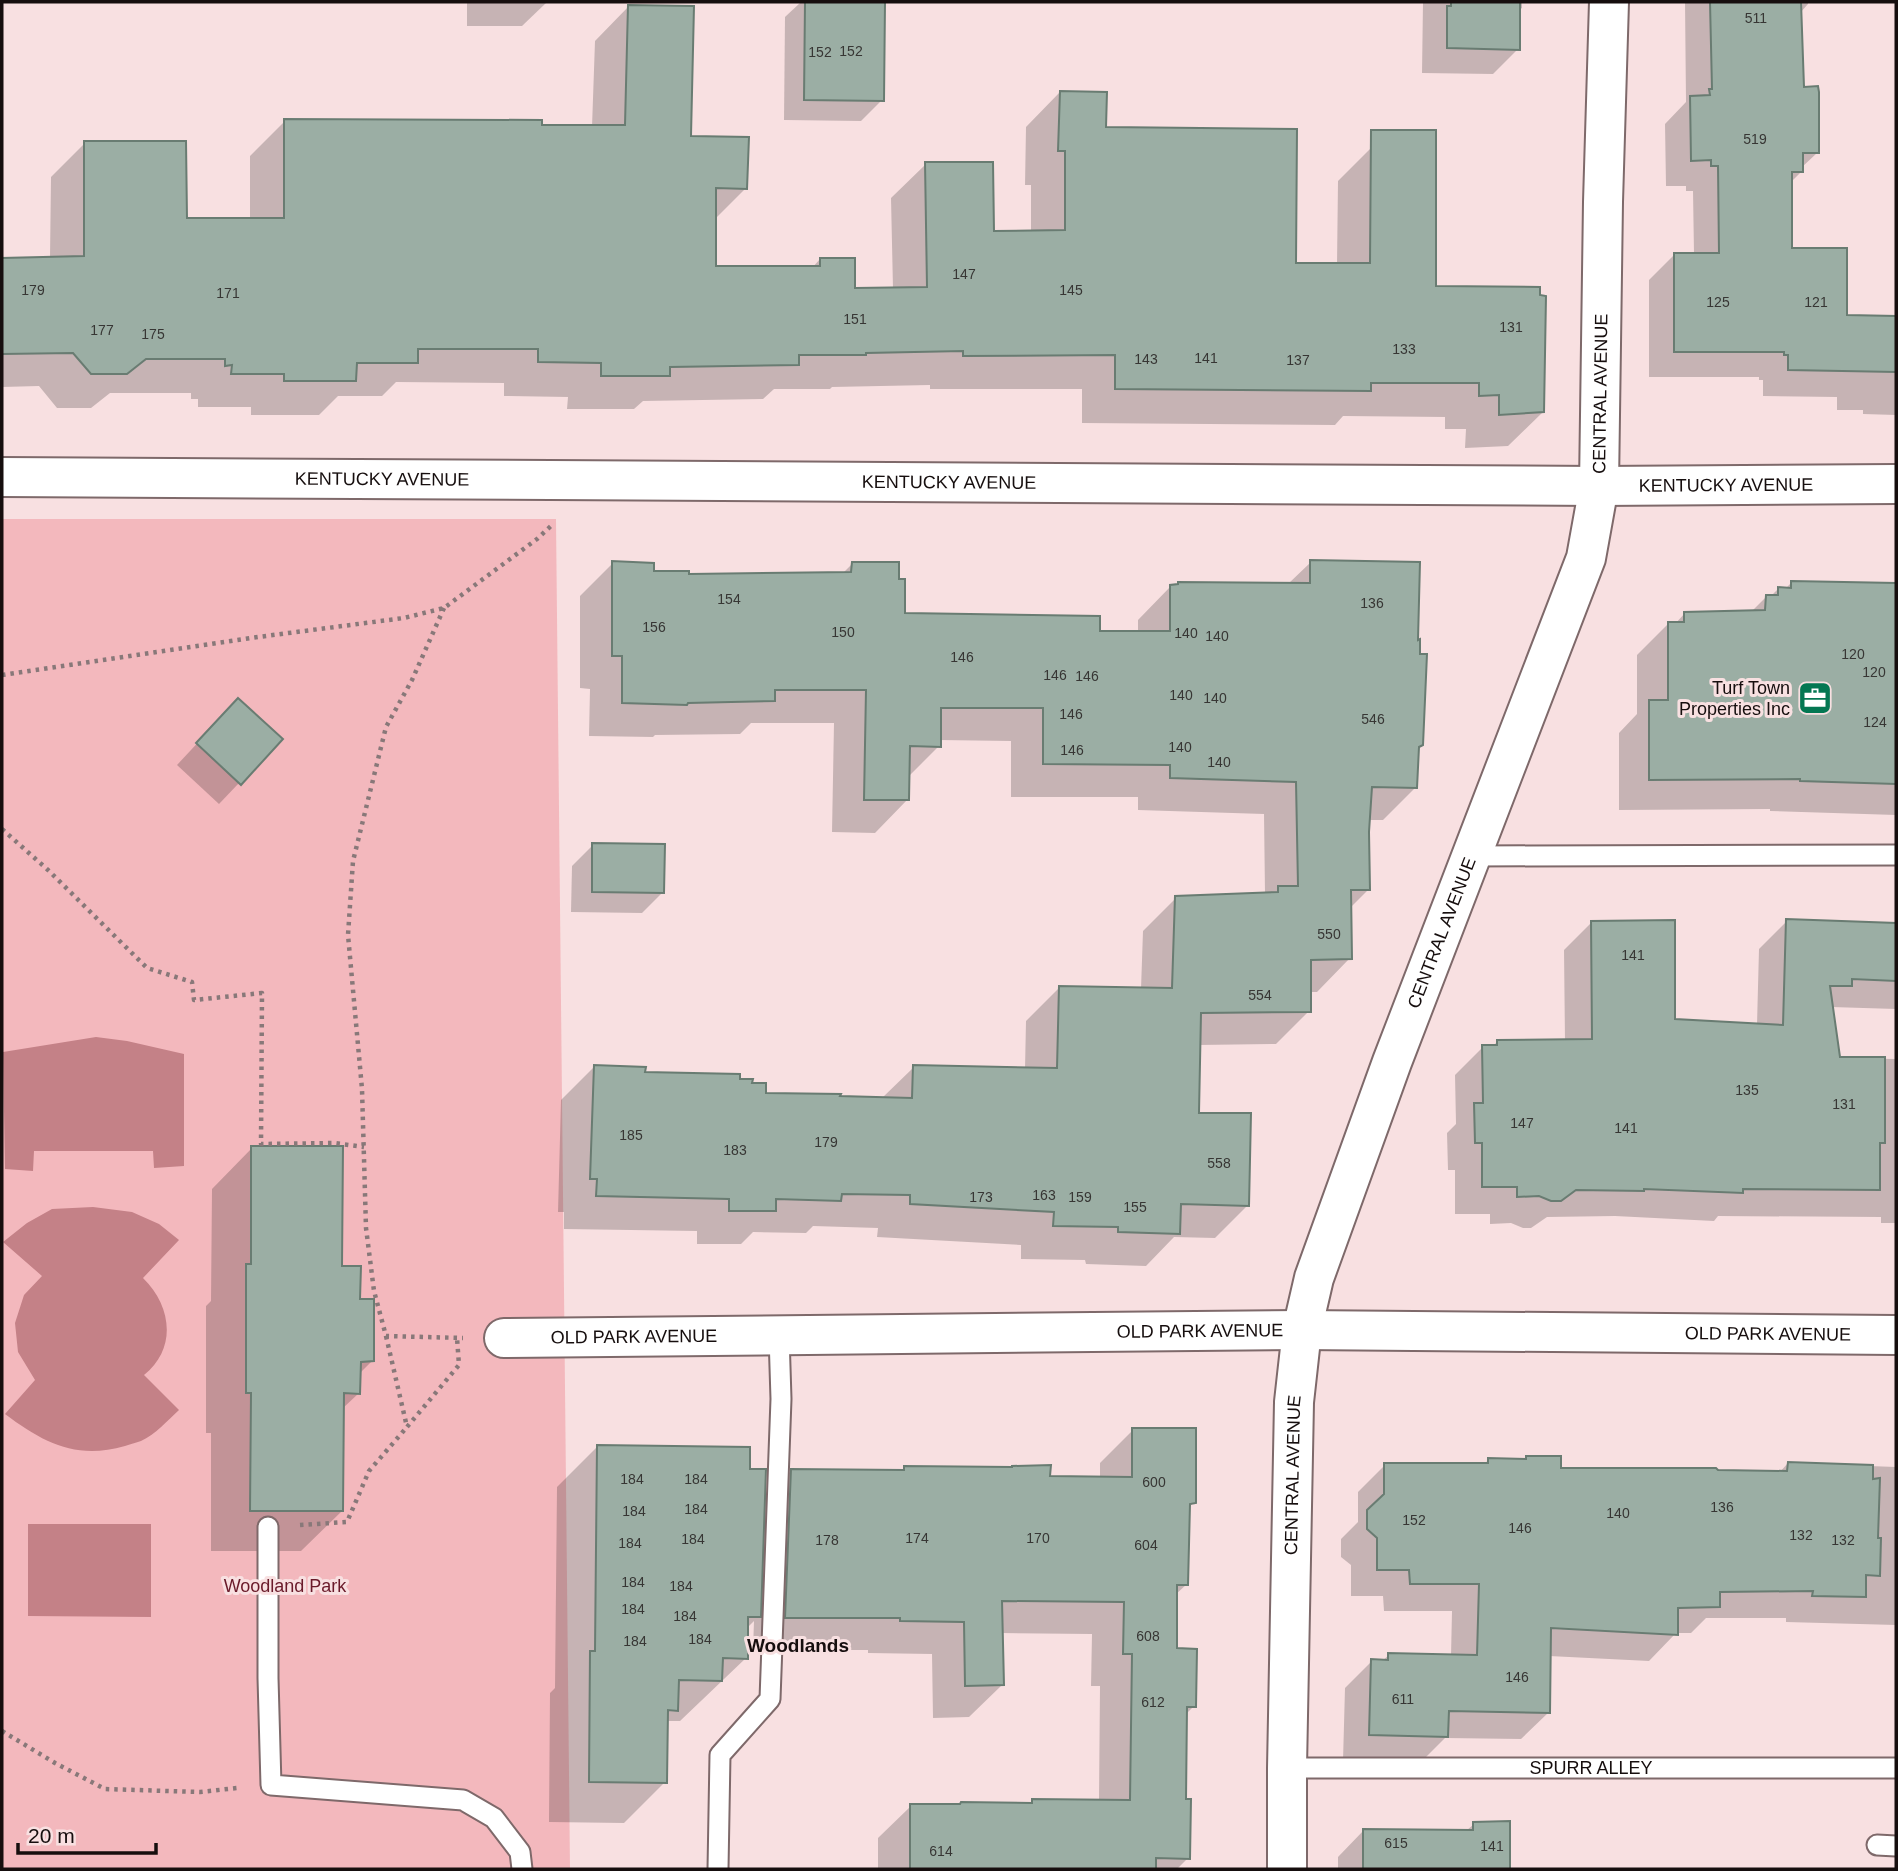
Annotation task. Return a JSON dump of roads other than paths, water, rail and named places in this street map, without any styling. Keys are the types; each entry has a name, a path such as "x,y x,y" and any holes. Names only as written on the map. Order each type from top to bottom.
{"street":[{"name":"CENTRAL AVENUE","path":"1287,1869 1294,1402 1302,1330 1314,1278 1392,1062 1586,558 1599,486 1609,2"},
{"name":"KENTUCKY AVENUE","path":"2,477 1599,486 1896,484"},
{"name":"OLD PARK AVENUE","path":"504,1338 1302,1330 1896,1335"}],"lane":[{"path":"1471,856 1896,855"},
{"path":"718,1869 720,1755 770,1699 781,1399 779,1335"},
{"path":"268,1527 271,1785 463,1800 494,1818 520,1852 522,1869"},
{"name":"SPURR ALLEY","path":"1287,1768 1896,1768"}],"place":[{"name":"Turf Town Properties Inc","path":"1815,698"}],"district":[{"name":"Woodlands","path":"798,1645"}],"park label":[{"name":"Woodland Park","path":"285,1586"}]}
